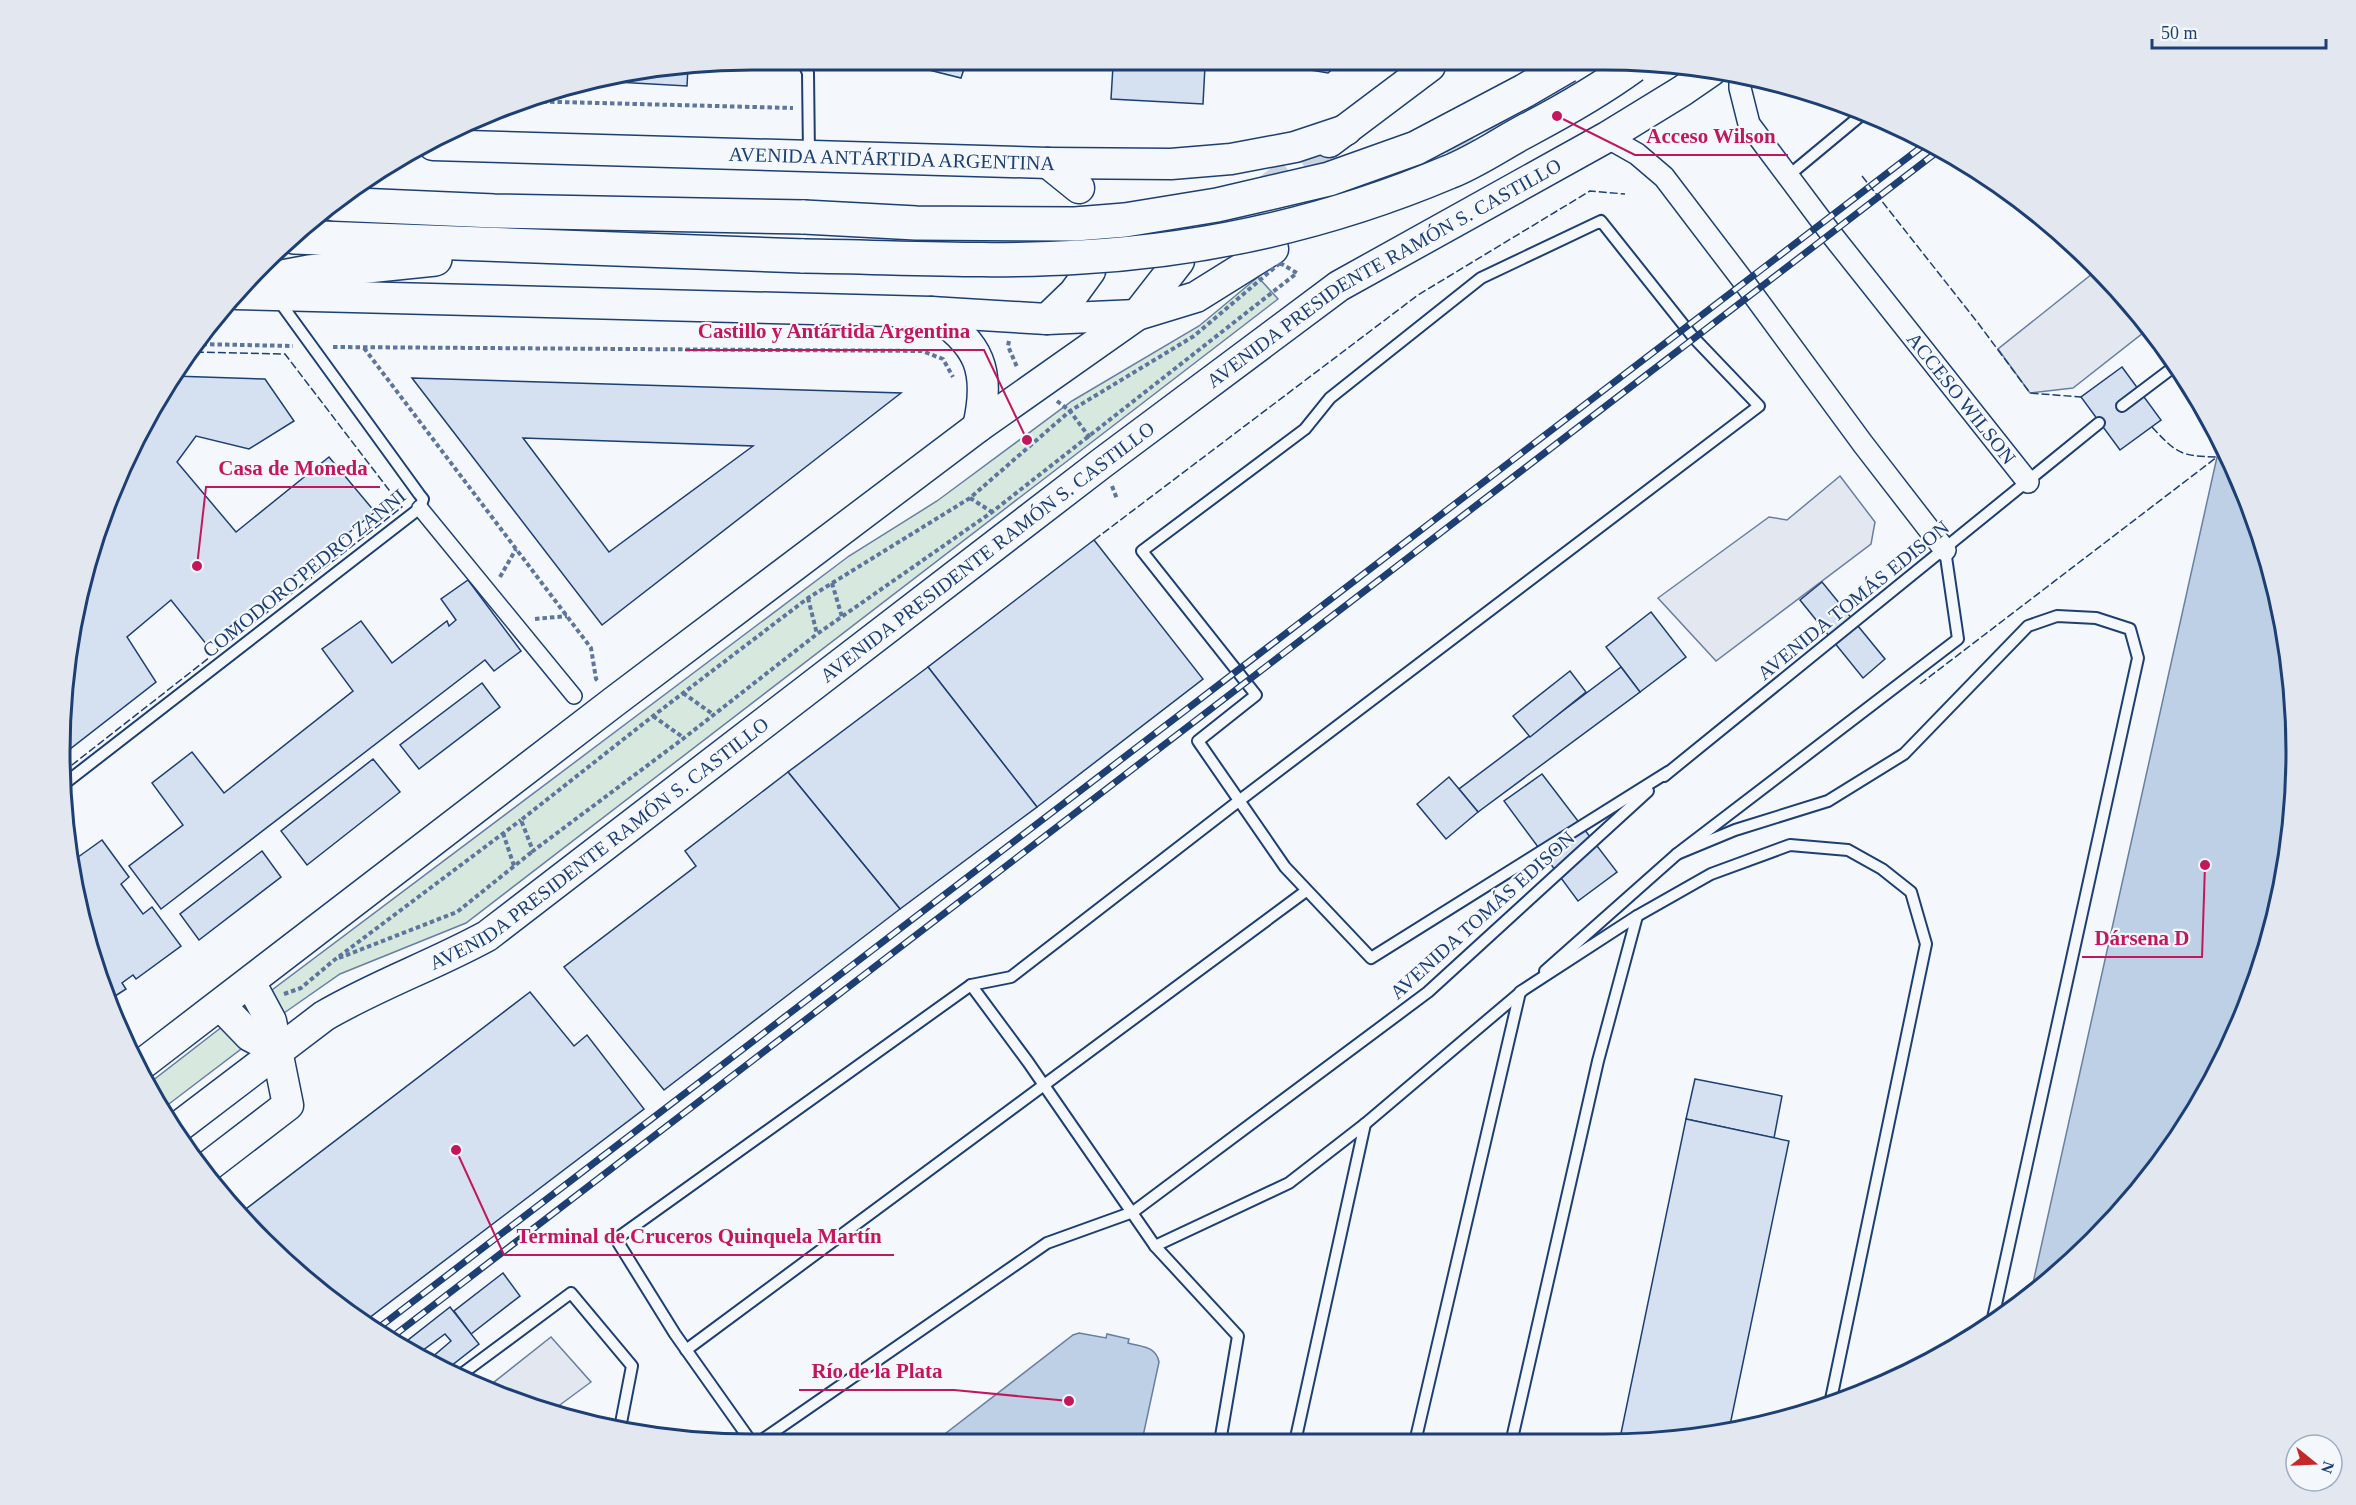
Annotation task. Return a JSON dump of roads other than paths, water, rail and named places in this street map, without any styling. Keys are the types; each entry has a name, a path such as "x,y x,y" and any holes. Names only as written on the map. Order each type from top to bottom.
{"highway":[{"path":"346,205 494,211 804,217 916,223 1075,224 1125,220 1217,205 1329,179 1416,148 1560,70"},
{"path":"306,237 804,256 1023,259 1080,258 1133,253 1220,241 1294,225 1366,204 1451,171 1574,105 1625,71"},
{"path":"370,188 494,211"},
{"path":"260,281 309,272 453,258 632,248"}],"main road":[{"path":"1320,148 1425,70"},
{"name":"AVENIDA PRESIDENTE RAMÓN S. CASTILLO","path":"181,1125 324,1016 351,1000 488,936 1102,463 1339,286 1607,136 1701,77"},
{"name":"AVENIDA ANTÁRTIDA ARGENTINA","path":"443,145 1048,163 1171,164 1230,159 1295,147 1346,130"},
{"path":"1048,163 1079,188"},
{"path":"248,294 931,312 1047,319 1137,315 1196,297 1273,249"},
{"path":"145,1062 220,1005 256,994 615,701 978,427 1137,315 1179,261"},
{"path":"1047,319 1074,293 1090,271"},
{"path":"931,312 954,327 972,348 984,379 984,400 978,427"},
{"path":"209,1165 288,1105 271,1021 256,994"},
{"path":"220,1005 250,1036 277,1050"}],"street":[{"name":"ACCESO WILSON","path":"1740,85 1749,124 1932,362 2028,482"},
{"path":"1607,136 1637,154 1664,177 1945,550"},
{"path":"420,508 574,696"}],"lane":[{"path":"807,70 809,155"},
{"path":"1788,176 1856,119"},
{"path":"746,1434 686,1350 616,1239 971,985 1011,977 1240,800 1759,406 1694,338 1601,221 1481,278 1330,398 1305,429 1142,551 1256,695 1198,741 1240,800 1285,867 1371,958 1668,772"},
{"name":"COMODORO PEDRO ZANNI","path":"71,778 420,508 423,499 420,494 275,295"},
{"path":"2122,406 2169,371"},
{"name":"AVENIDA TOMÁS EDISON","path":"771,1434 1047,1243 1132,1212 1428,992 1668,772 2099,423"},
{"path":"1155,1246 1289,1183 1365,1124 1677,854 1958,639 1945,550"},
{"path":"1677,854 1735,830 1828,801 1904,754 2028,626 2057,616 2096,618 2130,629 2138,658 1994,1311"},
{"path":"1417,1434 1520,992 1637,916 1711,874 1790,845 1848,850 1882,869 1911,892 1926,944 1832,1395"},
{"path":"686,1350 1306,891"},
{"path":"1513,1434 1598,1061 1637,916"},
{"path":"971,985 1155,1246 1238,1336 1221,1434"},
{"path":"1297,1434 1365,1124"},
{"path":"466,1371 571,1293 632,1366 621,1421"}],"water":[{"path":"2217,457 2234,492 2249,533 2262,576 2280,663 2286,752 2280,842 2272,886 2262,929 2234,1013 2194,1094 2145,1168 2116,1202 2086,1235 2033,1282"},
{"path":"1079,1333 1106,1338 1107,1334 1129,1339 1128,1343 1148,1348 1155,1353 1159,1362 1144,1434 945,1434 1073,1335"}],"tunnel":[{"path":"1323,206 1369,183 1489,134 1512,122"},
{"path":"1196,247 1320,148"}],"railway":[{"path":"382,1325 1919,149"},
{"path":"396,1334 1933,155"}],"place":[{"name":"Acceso Wilson","path":"1557,116"},
{"name":"Castillo y Antártida Argentina","path":"1027,440"},
{"name":"Casa de Moneda","path":"197,566"},
{"name":"Dársena D","path":"2205,865"},
{"name":"Terminal de Cruceros Quinquela Martín","path":"456,1150"},
{"name":"Río de la Plata","path":"1069,1401"}]}
